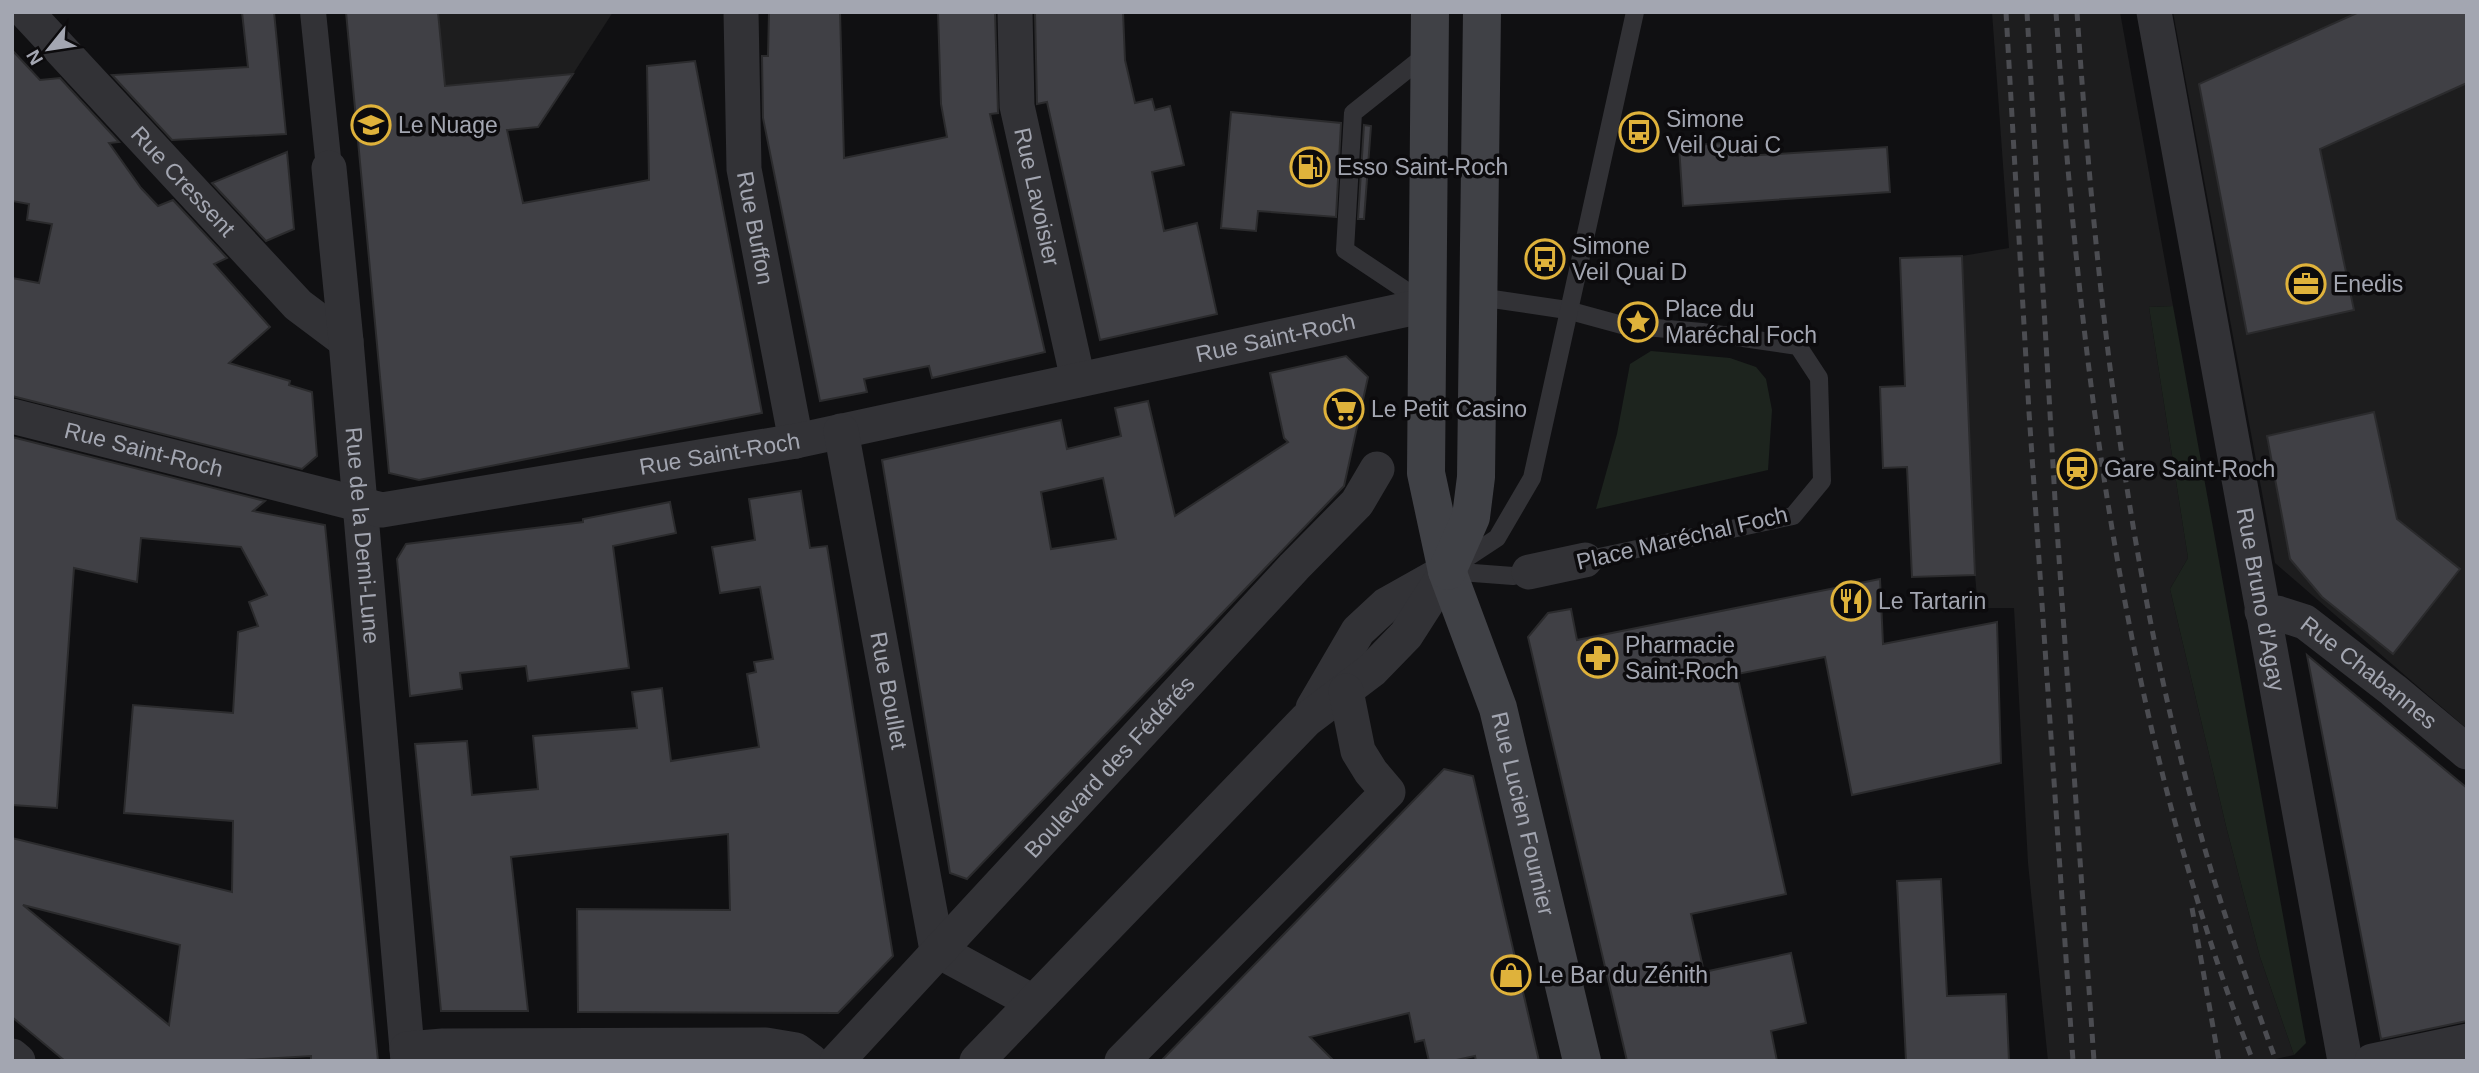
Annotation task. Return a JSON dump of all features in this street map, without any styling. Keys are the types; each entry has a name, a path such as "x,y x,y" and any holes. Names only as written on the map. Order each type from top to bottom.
{"main road":[{"path":"1430,12 1426,473 1447,571"},
{"path":"1447,571 1471,517 1476,477 1482,12"},
{"name":"Rue Lucien Fournier","path":"1447,571 1498,708 1582,1061"}],"street":[{"name":"Rue Cressent","path":"26,12 298,305 346,341"},
{"name":"Rue de la Demi-Lune","path":"313,12 346,341 408,1055"},
{"name":"Rue Buffon","path":"741,12 744,169 796,441"},
{"name":"Rue Lavoisier","path":"1016,12 1017,106 1079,380"},
{"name":"Rue Bruno d'Agay","path":"2154,12 2345,1061"},
{"name":"Rue Saint-Roch","path":"12,416 382,510 796,441 1427,305"},
{"name":"Rue Boullet","path":"841,431 937,950"},
{"name":"Boulevard des Fédérés","path":"836,1061 1294,567 1357,503 1377,469"},
{"name":"Place Maréchal Foch","path":"1529,572 1585,560"},
{"path":"977,1061 1306,720 1372,670 1406,635 1447,571"},
{"path":"1306,720 1357,631 1386,605 1447,571"},
{"name":"Rue Chabannes","path":"2262,611 2305,622 2467,752"},
{"path":"1122,1061 1388,792 1358,751 1346,691"},
{"path":"937,950 1032,1002"},
{"path":"2372,1061 2467,1041"},
{"path":"408,1055 443,1046 766,1045 796,1050 811,1061"},
{"path":"12,1056 18,1061"}],"lane":[{"path":"1447,571 1497,538 1532,478 1635,12"},
{"path":"1427,305 1345,250 1353,113 1430,51"},
{"name":"Place Maréchal Foch","path":"1479,297 1567,310 1622,325 1702,332 1798,346 1819,378 1822,481 1793,516 1585,560"},
{"name":"Place Maréchal Foch","path":"1447,571 1513,576 1529,572"}],"shaded area":[{"path":"346,12 613,12 573,74 354,95"},
{"path":"1992,12 2120,12 2173,306 2149,307 2188,558 2170,589 2260,957 2294,1055 2266,1061 2048,1061 2028,863 2014,608 1978,608 1975,575 1912,577 1907,468 1883,468 1880,387 1905,385 1900,258 1962,256 2009,248"},
{"name":"Enedis","path":"2173,12 2467,12 2467,729 2275,563"},
{"path":"2173,306 2306,1043 2294,1055 2260,957 2170,589 2188,558 2149,307"},
{"path":"1651,351 1730,358 1756,367 1766,379 1772,410 1768,470 1596,509 1617,434 1630,364"}],"building":[{"path":"242,12 274,12 286,134 172,140 112,75 248,67"},
{"path":"346,12 438,12 445,86 573,74 538,127 507,130 523,203 649,180 647,66 695,61 762,413 419,480 389,473"},
{"path":"769,12 840,12 844,158 947,137 941,104 938,12 995,12 998,113 990,114 1045,352 932,378 929,366 864,379 867,392 820,401 763,118 762,56 768,56"},
{"path":"1035,12 1123,12 1125,60 1135,103 1152,99 1155,110 1170,106 1184,165 1152,172 1164,231 1197,223 1217,314 1100,340 1047,102 1037,104"},
{"path":"2359,12 2467,12 2467,83 2320,149 2354,310 2247,334 2199,84"},
{"path":"12,50 40,80 60,78 119,142 109,143 141,188 158,206 173,200 227,258 214,264 270,327 229,363 290,381 289,385 312,392 317,456 302,469 12,396 12,278 39,283 52,224 27,220 29,204 12,201"},
{"path":"1231,112 1341,123 1336,217 1258,211 1256,231 1221,228"},
{"path":"1364,125 1371,126 1364,219 1358,219"},
{"path":"1743,144 1745,156 1887,147 1890,192 1683,206 1679,146"},
{"path":"287,152 294,229 266,241 212,183"},
{"path":"1962,256 1975,575 1912,577 1907,467 1883,468 1880,387 1905,386 1900,258"},
{"path":"1346,356 1368,377 1344,486 967,879 950,873 882,460 1061,420 1067,449 1121,436 1115,408 1148,401 1175,516 1288,442 1284,438 1270,373","holes":["1103,478 1116,539 1051,549 1041,492"]},
{"path":"2374,412 2397,519 2460,569 2393,654 2322,597 2290,559 2267,436"},
{"path":"12,437 265,501 253,511 325,525 378,1061 311,1061 311,1056 228,1061 65,1061 12,1017 12,838 232,892 233,821 124,813 133,705 233,713 238,632 258,626 249,602 267,595 241,547 141,538 137,582 74,568 57,808 12,805","holes":["23,905 180,945 169,1025"]},
{"path":"801,491 810,548 827,546 893,956 838,1013 578,1012 577,909 730,910 728,834 511,857 528,1011 441,1011 415,744 467,741 472,795 538,789 533,736 637,728 632,692 662,688 671,761 759,747 747,674 756,672 754,662 773,659 760,587 720,593 712,547 755,540 749,499"},
{"path":"670,502 676,533 613,546 629,668 528,681 526,666 460,673 462,689 410,696 397,559 406,544 583,522 583,519"},
{"path":"1880,579 1883,644 1997,622 2001,763 1852,795 1825,657 1737,674 1786,894 1691,914 1704,972 1791,953 1806,1023 1771,1031 1777,1061 1627,1061 1528,637 1548,613 1571,609 1577,640"},
{"path":"2307,655 2467,788 2467,1021 2381,1039"},
{"path":"1444,769 1473,776 1539,1061 1476,1061 1475,1056 1452,1061 1429,1061 1424,1040 1415,1042 1409,1013 1310,1037 1334,1061 1161,1061"},
{"path":"1941,879 1947,996 2006,994 2009,1061 1906,1061 1897,881"}],"railway":[{"path":"2006,12 2029,412 2073,1061"},
{"path":"2027,12 2055,500 2094,1061"},
{"path":"2056,12 2079,279 2115,545 2140,676 2171,806 2208,935 2253,1061"},
{"path":"2077,12 2105,328 2135,537 2154,641 2204,846 2276,1061"},
{"path":"2192,908 2219,1061"}],"place":[{"name":"Le Nuage","path":"371,125"},
{"name":"Simone Veil Quai C","path":"1639,132"},
{"name":"Esso Saint-Roch","path":"1310,167"},
{"name":"Simone Veil Quai D","path":"1545,259"},
{"name":"Enedis","path":"2306,284"},
{"name":"Place du Maréchal Foch","path":"1638,322"},
{"name":"Le Petit Casino","path":"1344,409"},
{"name":"Gare Saint-Roch","path":"2077,469"},
{"name":"Le Tartarin","path":"1851,601"},
{"name":"Pharmacie Saint-Roch","path":"1598,658"},
{"name":"Le Bar du Zénith","path":"1511,975"}]}
